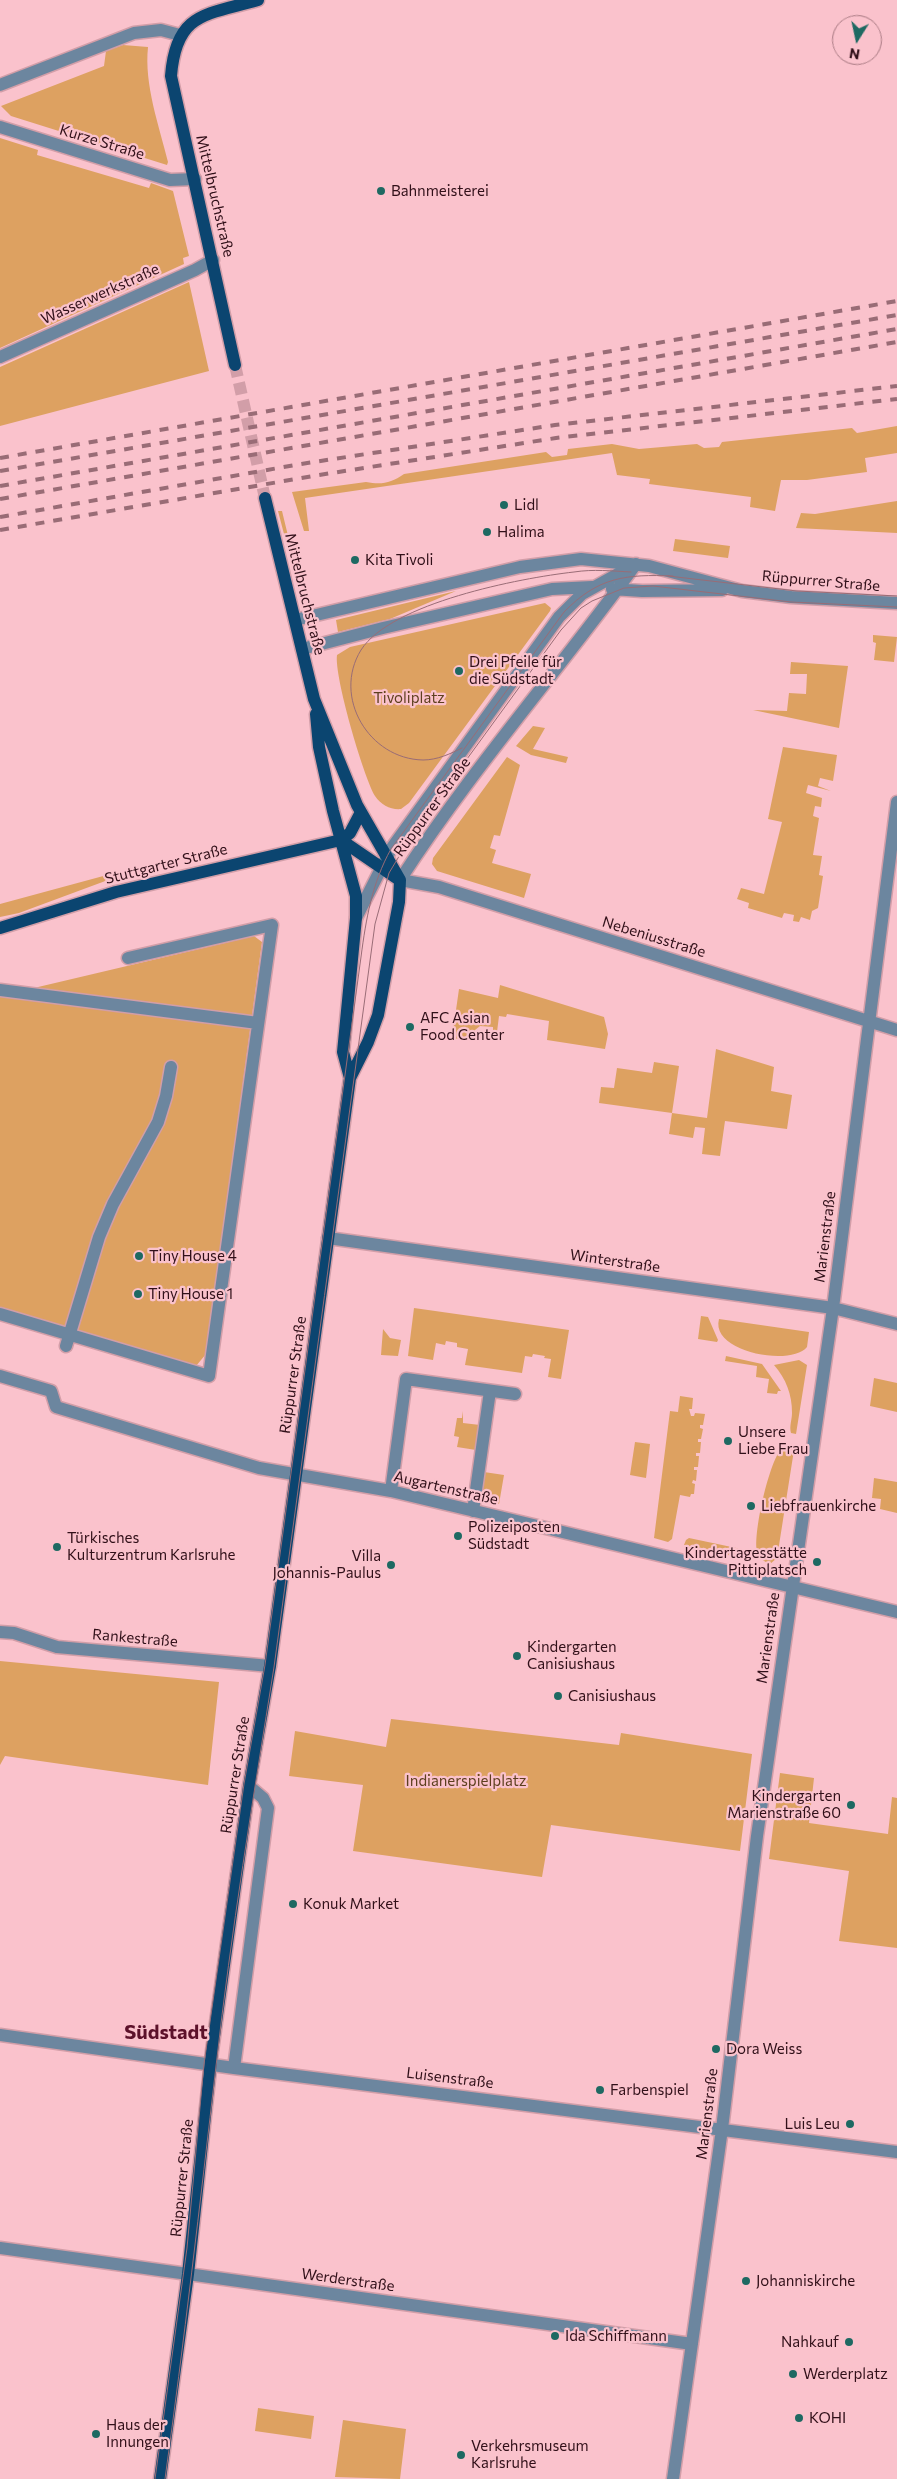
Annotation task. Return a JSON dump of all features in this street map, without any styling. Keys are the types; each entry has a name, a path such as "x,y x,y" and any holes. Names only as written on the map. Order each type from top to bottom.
{"main road":[{"path":"180,35 193,21 202,16 258,0"},
{"name":"Mittelbruchstraße","path":"180,35 172,58 171,76 236,365"},
{"name":"Mittelbruchstraße","path":"265,498 314,699 319,747 341,840"},
{"name":"Mittelbruchstraße","path":"314,699 361,812 400,880"},
{"path":"361,812 350,832 341,840 400,880"},
{"name":"Rüppurrer Straße","path":"341,840 356,896 356,918 342,1052 350,1078"},
{"name":"Stuttgarter Straße","path":"0,928 116,892 341,840"},
{"name":"Rüppurrer Straße","path":"160,2479 188,2274 210,2065 249,1786 270,1666 350,1078 368,1042 378,1015 399,902 400,880"}],"street":[{"path":"0,85 134,33 162,30 180,35"},
{"name":"Kurze Straße","path":"0,127 170,180 195,179"},
{"name":"Wasserwerkstraße","path":"0,357 195,270 213,260"},
{"path":"295,620 551,562 581,559 636,564"},
{"path":"356,918 387,856 559,617 577,598 593,587 636,564"},
{"name":"Rüppurrer Straße","path":"400,880 421,847 636,564 676,572 742,591"},
{"path":"302,649 383,628 552,589 593,587"},
{"name":"Rüppurrer Straße","path":"593,587 642,591 742,591 791,597 897,603"},
{"name":"Marienstraße","path":"673,2479 722,2129 756,1845 833,1308 897,802"},
{"name":"Nebeniusstraße","path":"400,880 438,887 897,1030"},
{"path":"0,1314 68,1340 209,1376 272,925 128,958"},
{"path":"0,990 258,1023"},
{"path":"68,1340 99,1238 115,1199 158,1122 166,1096 171,1068"},
{"name":"Winterstraße","path":"328,1238 833,1308 897,1324"},
{"name":"Augartenstraße","path":"0,1376 51,1391 56,1407 259,1468 391,1491 897,1612"},
{"path":"391,1491 406,1379 514,1394"},
{"path":"473,1511 490,1391"},
{"name":"Rankestraße","path":"0,1632 14,1633 57,1647 270,1666"},
{"path":"234,2068 268,1808 263,1798 249,1786"},
{"name":"Luisenstraße","path":"0,2035 210,2065 897,2152"},
{"name":"Werderstraße","path":"0,2248 692,2344"}],"green space":[{"path":"123,45 148,47 147,61 150,90 168,162 167,165 11,116 1,106 104,66 106,51"},
{"path":"0,138 38,150 37,155 149,188 151,183 173,191 189,256 183,258 184,264 0,348"},
{"path":"189,282 209,371 0,426 0,367"},
{"path":"897,426 897,453 865,458 867,472 807,480 781,480 775,511 750,507 751,497 649,484 650,479 617,475 612,453 305,498 309,531 304,531 292,492 366,482 386,482 404,474 546,452 552,457 567,455 568,449 612,444 639,449 697,444 704,448 719,447 722,442 852,428 857,433"},
{"path":"897,501 897,533 796,528 801,513 815,514"},
{"path":"278,511 282,511 298,577 295,576"},
{"path":"675,539 730,546 728,558 673,551"},
{"path":"456,591 390,619 338,632 336,620"},
{"name":"Tivoliplatz","path":"545,603 551,608 550,611 409,803 401,809 397,809 390,808 380,802 370,785 350,726 340,683 337,655 350,647"},
{"path":"873,635 897,637 894,662 874,660 876,643 873,642"},
{"path":"791,662 848,666 839,728 753,710 787,711 789,693 806,694 807,674 790,674"},
{"path":"533,726 545,728 533,749 568,757 566,763 531,755 516,746"},
{"path":"783,747 837,755 833,781 820,778 818,786 831,791 808,785 806,793 822,798 821,807 815,806 813,816 819,818 813,855 822,856 819,875 823,876 818,908 812,911 810,920 801,917 799,922 793,921 794,915 784,913 782,918 748,908 749,903 737,899 741,888 764,894 782,822 768,819"},
{"path":"507,757 520,765 500,836 494,835 490,848 496,850 492,863 531,874 524,898 437,871 432,864 433,858"},
{"path":"107,875 108,880 19,913 0,917 0,904"},
{"path":"254,936 262,942 206,1354 196,1366 0,1308 0,996"},
{"path":"500,985 604,1017 608,1034 605,1049 547,1040 549,1021 507,1014 506,1017 499,1016 497,1032 493,1031 493,1027 480,1026 475,1030 473,1041 452,1038 459,989 498,998"},
{"path":"716,1049 774,1067 771,1091 792,1095 787,1129 725,1121 720,1156 702,1154 705,1128 695,1127 693,1138 669,1134 672,1113 707,1118"},
{"path":"654,1062 679,1066 672,1113 599,1103 601,1087 614,1088 617,1068 652,1073"},
{"path":"414,1308 569,1330 561,1379 548,1377 551,1359 533,1354 532,1357 525,1356 522,1373 465,1365 468,1349 457,1347 457,1343 446,1341 445,1345 436,1343 433,1360 408,1356"},
{"path":"701,1316 708,1317 718,1340 717,1342 698,1339"},
{"path":"719,1319 809,1332 807,1347 798,1353 785,1356 754,1353 739,1348 727,1340 720,1330"},
{"path":"383,1329 390,1338 401,1340 398,1356 381,1355"},
{"path":"726,1356 762,1364 781,1391 778,1391 777,1394 767,1393 769,1379 756,1377 757,1366 725,1361"},
{"path":"799,1360 807,1365 796,1434 791,1433 790,1430 792,1406 789,1393 785,1381 774,1365"},
{"path":"874,1378 897,1383 897,1412 870,1406"},
{"path":"680,1396 693,1398 692,1409 689,1409 691,1416 694,1416 695,1413 705,1414 703,1425 700,1425 700,1428 703,1429 701,1439 698,1439 698,1442 701,1442 700,1453 696,1453 696,1456 699,1456 698,1467 694,1467 694,1470 697,1470 696,1481 693,1480 692,1483 695,1484 694,1494 691,1494 690,1497 680,1495 672,1539 668,1542 654,1538 670,1411 678,1412"},
{"path":"463,1411 463,1423 480,1425 476,1450 457,1447 459,1437 454,1436 457,1418 462,1418"},
{"path":"635,1442 650,1444 646,1478 630,1475"},
{"path":"785,1444 791,1445 794,1450 777,1558 770,1564 759,1556 756,1542 760,1512 768,1478 779,1451"},
{"path":"484,1472 504,1475 499,1504 479,1500"},
{"path":"874,1478 897,1482 897,1513 880,1509 881,1499 872,1498"},
{"path":"689,1538 741,1549 741,1558 684,1545"},
{"path":"0,1661 219,1682 208,1785 5,1756 0,1765"},
{"name":"Indianerspielplatz","path":"391,1719 619,1745 621,1733 752,1754 740,1851 551,1825 542,1877 353,1851 363,1785 289,1776 295,1731 386,1747"},
{"path":"780,1773 814,1778 809,1823 888,1834 892,1797 897,1798 897,1948 839,1941 849,1871 769,1859"},
{"path":"258,2408 314,2416 311,2439 255,2431"},
{"path":"343,2420 406,2429 400,2479 335,2477"}],"tunnel":[{"path":"235,365 265,498"}],"tram line":[{"path":"462,748 433,759 423,760 404,757 386,749 372,737 361,722 354,705 351,687 353,668 361,650 377,633 399,619 427,606 491,587 581,571 631,572"},
{"path":"155,2479 187,2248 204,2064 244,1784 265,1665 363,943 374,888 391,849 564,612 589,591 614,580 641,576 673,576"},
{"path":"668,576 797,591 897,596"},
{"path":"165,2479 235,1916 274,1667 375,924 389,873 413,833 561,630 581,608 592,601 624,588 653,586 791,602 897,607"}],"railway":[{"path":"0,458 897,301"},
{"path":"0,471 897,315"},
{"path":"0,486 897,329"},
{"path":"0,499 897,342"},
{"path":"0,517 301,464 555,425 897,386"},
{"path":"0,530 319,475 556,438 897,399"}],"place":[{"name":"Bahnmeisterei","path":"381,191"},
{"name":"Lidl","path":"504,505"},
{"name":"Halima","path":"487,532"},
{"name":"Kita Tivoli","path":"355,560"},
{"name":"Drei Pfeile für die Südstadt","path":"459,671"},
{"name":"AFC Asian Food Center","path":"410,1027"},
{"name":"Tiny House 4","path":"139,1256"},
{"name":"Tiny House 1","path":"138,1294"},
{"name":"Unsere Liebe Frau","path":"728,1441"},
{"name":"Liebfrauenkirche","path":"751,1506"},
{"name":"Polizeiposten Südstadt","path":"458,1536"},
{"name":"Türkisches Kulturzentrum Karlsruhe","path":"57,1547"},
{"name":"Kindertagesstätte Pittiplatsch","path":"817,1562"},
{"name":"Villa Johannis-Paulus","path":"391,1565"},
{"name":"Kindergarten Canisiushaus","path":"517,1656"},
{"name":"Canisiushaus","path":"558,1696"},
{"name":"Kindergarten Marienstraße 60","path":"851,1805"},
{"name":"Konuk Market","path":"293,1904"},
{"name":"Dora Weiss","path":"716,2049"},
{"name":"Farbenspiel","path":"600,2090"},
{"name":"Luis Leu","path":"850,2124"},
{"name":"Johanniskirche","path":"746,2281"},
{"name":"Ida Schiffmann","path":"555,2336"},
{"name":"Nahkauf","path":"849,2342"},
{"name":"Werderplatz","path":"793,2374"},
{"name":"KOHI","path":"799,2418"},
{"name":"Haus der Innungen","path":"96,2434"},
{"name":"Verkehrsmuseum Karlsruhe","path":"461,2455"}],"district":[{"name":"Südstadt","path":"166,2032"}]}
